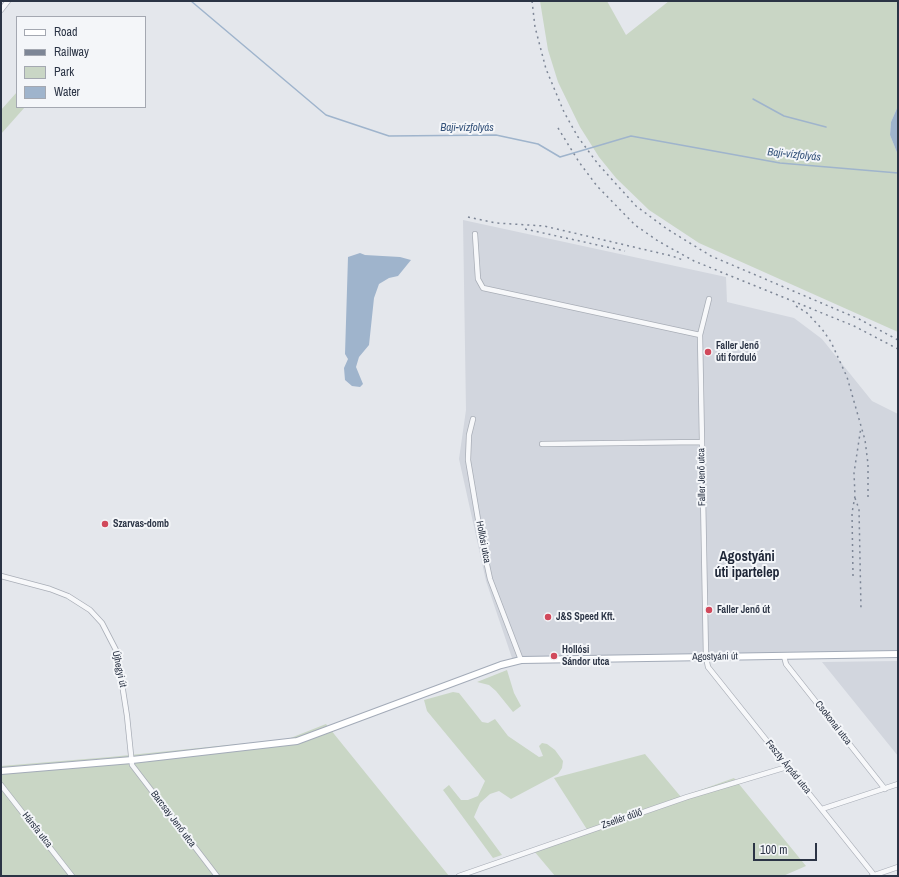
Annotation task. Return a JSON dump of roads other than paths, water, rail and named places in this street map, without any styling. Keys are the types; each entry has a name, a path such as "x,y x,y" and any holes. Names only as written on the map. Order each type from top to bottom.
{"main road":[{"name":"Agostyáni út","path":"1,772 132,760 297,741 501,664 521,660 898,654"}],"street":[{"path":"1,10 8,1"},
{"path":"476,234 478,279 483,288 700,335"},
{"name":"Faller Jenő utca","path":"706,657 700,335 709,299"},
{"name":"Hollósi utca","path":"472,419 469,435 468,460 481,537 490,578 521,660"},
{"path":"542,444 702,442"},
{"name":"Újhegyi út","path":"1,576 50,589 68,596 90,610 102,624 116,652 132,760"},
{"name":"Csokonai utca","path":"784,656 786,664 885,789"},
{"name":"Feszty Árpád utca","path":"706,657 708,667 787,767 822,808 873,876"},
{"name":"Barcsay Jenő utca","path":"132,760 134,769 217,876"},
{"name":"Zsellér dűlő","path":"459,876 687,797 787,767"},
{"path":"822,808 898,784"},
{"name":"Hársfa utca","path":"1,785 72,876"},
{"path":"873,876 898,867"}],"water":[{"path":"898,106 898,155 890,135 891,122"},
{"path":"360,253 365,255 400,257 411,260 398,276 389,278 379,284 374,298 369,345 359,357 356,367 363,384 360,387 352,386 345,380 344,368 348,359 345,354 348,257"}],"waterway":[{"name":"Baji-vízfolyás","path":"191,1 326,115 389,136 496,135 538,144 560,157 631,136 780,163 898,173"},
{"path":"753,99 784,116 826,127"}],"railway":[{"path":"532,1 535,27 546,69 564,112 578,137 598,164 636,206 667,229 711,256 859,319 898,340"},
{"path":"558,128 579,162 597,186 635,225 658,241 694,261 854,326 898,349"},
{"path":"468,217 496,223 544,226 672,256 683,260"},
{"path":"525,229 625,251"},
{"path":"796,306 807,313 822,329 831,342 847,377 865,440 868,464 868,500"},
{"path":"853,576 852,513 855,496 854,473 861,427"},
{"path":"855,498 859,509 861,609"}],"place":[{"name":"Faller Jenő úti forduló","path":"708,352"},
{"name":"Szarvas-domb","path":"105,524"},
{"name":"Faller Jenő út","path":"709,610"},
{"name":"J&S Speed Kft.","path":"548,617"},
{"name":"Hollósi Sándor utca","path":"554,656"}],"district":[{"name":"Agostyáni úti ipartelep","path":"747,566"}]}
